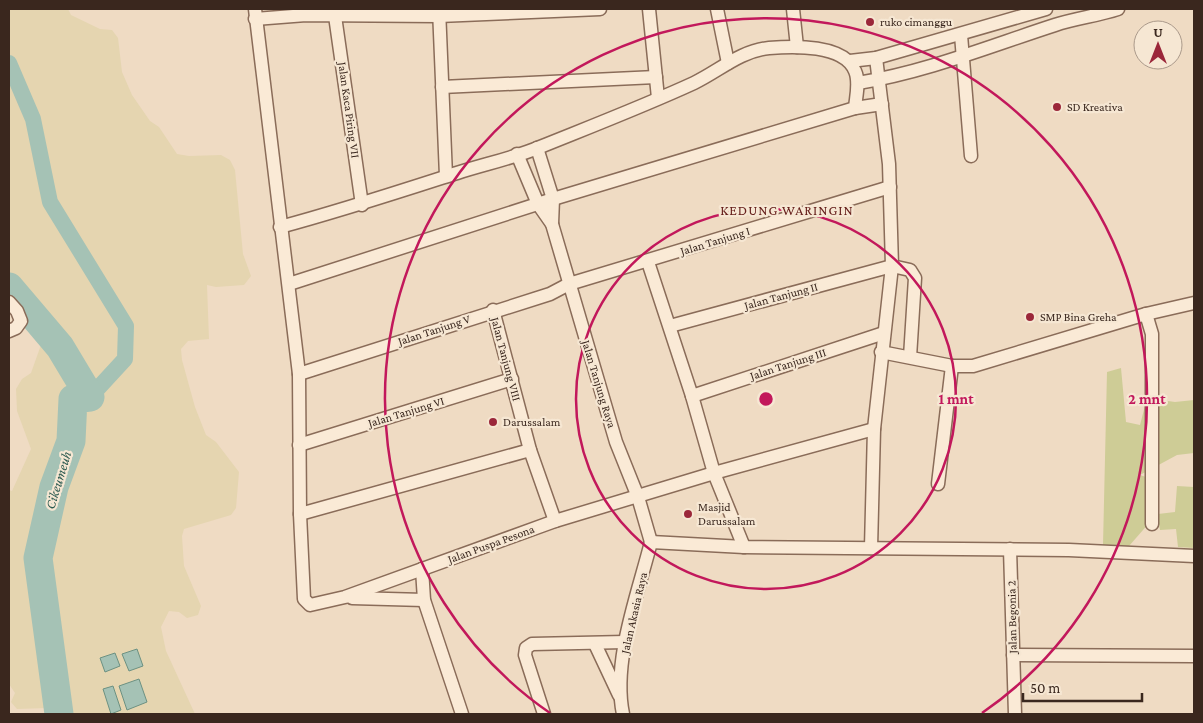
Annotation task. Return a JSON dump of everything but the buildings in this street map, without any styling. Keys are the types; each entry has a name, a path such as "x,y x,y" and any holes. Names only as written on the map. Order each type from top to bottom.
{"street":[{"path":"530,450 300,514 299,374 255,14 336,16 600,9"},
{"path":"649,9 658,98"},
{"path":"717,9 728,62"},
{"path":"793,9 797,47"},
{"path":"280,227 362,205 446,176 537,148 696,82 728,62 755,51 797,47 820,48 836,53 850,61 876,58 1046,9"},
{"path":"1052,9 1057,24"},
{"path":"858,82 880,79 963,57 1057,24 1118,9"},
{"path":"439,13 446,176"},
{"name":"Jalan Kaca Piring VII","path":"336,16 362,205"},
{"path":"961,35 971,156"},
{"path":"871,548 874,429 892,266 890,187 880,79 876,58"},
{"path":"850,61 858,82 855,108"},
{"path":"442,87 656,77"},
{"path":"289,284 553,199 855,108 882,104"},
{"name":"Jalan Tanjung Raya","path":"537,148 553,199 552,224 569,284 616,442 638,497 651,542"},
{"name":"Jalan Tanjung Raya","path":"517,154 538,204 552,224"},
{"name":"Jalan Tanjung I","path":"569,284 648,262 890,187"},
{"path":"648,262 692,396 714,473 744,547"},
{"path":"892,266 908,269 915,278 910,357"},
{"name":"Jalan Tanjung II","path":"670,326 892,266"},
{"name":"Jalan Tanjung V","path":"299,374 493,310 550,294 569,284"},
{"path":"9,302 17,311 21,321 16,328 9,332"},
{"path":"882,352 952,366 973,366 1146,314 1194,303"},
{"name":"Jalan Tanjung VIII","path":"493,310 530,450 554,521"},
{"path":"1146,314 1152,334 1152,524"},
{"name":"Jalan Tanjung III","path":"692,396 884,333"},
{"path":"938,484 952,366"},
{"name":"Jalan Tanjung VI","path":"299,445 512,379"},
{"name":"Jalan Puspa Pesona","path":"300,514 304,598 310,605 346,598 554,521 714,473 874,429"},
{"path":"651,542 744,547 1010,549 1194,556"},
{"name":"Jalan Akasia Raya","path":"623,714 619,695 625,642 651,542"},
{"name":"Jalan Begonia 2","path":"1010,549 1015,714"},
{"path":"422,569 424,600 462,714"},
{"name":"Jalan Puspa Pesona","path":"346,598 424,600"},
{"path":"544,714 525,655 526,648 532,644 625,642"},
{"path":"595,644 619,695"},
{"path":"1013,655 1194,656"}],"shaded area":[{"path":"9,9 68,9 71,15 100,29 112,30 118,38 122,72 132,95 150,121 159,127 177,154 189,156 221,155 230,160 235,170 243,254 251,276 244,285 216,287 207,285 209,339 188,341 181,349 182,360 195,407 206,435 216,442 239,472 236,508 231,515 184,529 182,536 184,566 201,606 198,615 187,618 179,612 169,611 161,627 166,651 195,714 51,714 48,708 17,709 11,702 15,693 9,684 9,490 12,491 31,449 17,411 16,389 22,379 31,373 47,328 9,288"},
{"path":"1121,368 1126,422 1140,425 1147,398 1175,402 1194,400 1194,453 1177,455 1140,475 1158,481 1158,514 1175,512 1177,486 1194,487 1194,548 1178,547 1176,529 1160,530 1157,514 1129,546 1103,545 1107,372"},
{"path":"137,649 143,666 129,671 122,654"},
{"path":"115,653 120,666 105,672 100,658"},
{"path":"139,679 147,702 127,710 119,686"},
{"path":"113,686 121,710 111,714 103,689"}],"waterway":[{"path":"9,63 33,119 50,202 126,326 125,359 90,397"},
{"name":"Cikeumeuh","path":"9,287 60,347 90,397 73,399 71,441 54,487 38,558 59,714"}],"place":[{"name":"ruko cimanggu","path":"870,22"},
{"name":"SD Kreativa","path":"1057,107"},
{"name":"SMP Bina Greha","path":"1030,317"},
{"name":"Darussalam","path":"493,422"},
{"name":"Masjid Darussalam","path":"688,514"}],"district":[{"name":"KEDUNG WARINGIN","path":"787,210"}]}
